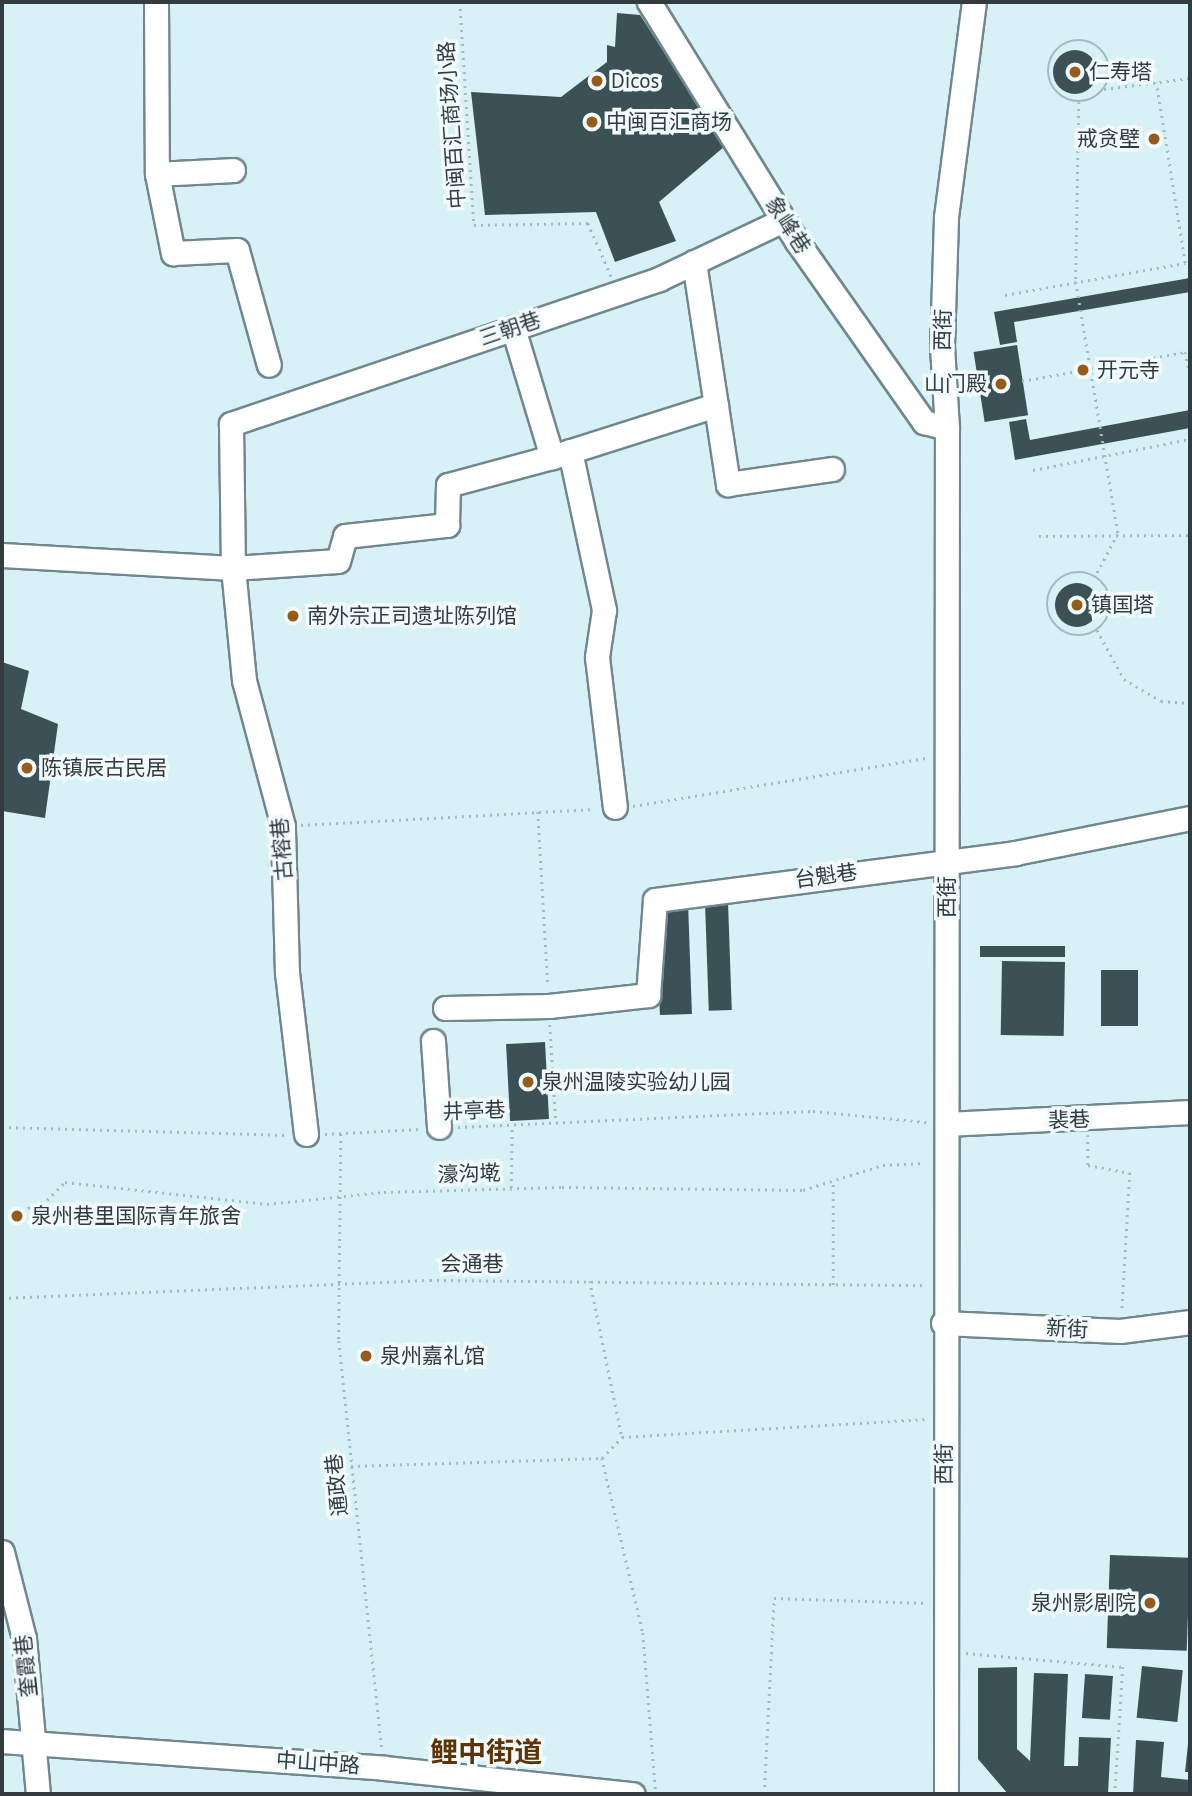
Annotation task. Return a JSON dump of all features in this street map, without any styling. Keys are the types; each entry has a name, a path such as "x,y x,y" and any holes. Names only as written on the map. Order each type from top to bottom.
{"street":[{"path":"156,2 157,174 173,253 237,250 269,365"},
{"name":"象峰巷","path":"649,2 783,219 924,422 947,428"},
{"name":"西街","path":"946,1794 943,1285 947,1124 947,428 942,346 946,217 974,2"},
{"path":"157,174 233,170"},
{"name":"三朝巷","path":"231,424 618,293 694,262 783,219"},
{"path":"694,262 729,484 832,469"},
{"path":"513,328 561,454 604,610 597,657 615,807"},
{"path":"2,555 233,568 338,561 345,536 447,525 448,485 561,454 716,405"},
{"name":"古榕巷","path":"231,424 233,568 244,680 284,825 287,973 306,1134"},
{"name":"台魁巷","path":"549,1006 648,995 654,900 1059,846 1190,818"},
{"path":"445,1008 549,1006"},
{"path":"432,1041 439,1127"},
{"name":"裴巷","path":"947,1124 1089,1120 1190,1112"},
{"name":"新街","path":"943,1323 1120,1331 1190,1322"},
{"name":"奎霞巷","path":"2,1552 24,1638 38,1794"},
{"name":"中山中路","path":"2,1741 33,1741 384,1768 495,1788 621,1794"}],"path":[{"name":"中闽百汇商场小路","path":"460,2 474,225 588,223 618,293"},
{"path":"1079,102 1054,90 1048,72 1053,53 1068,41 1088,41 1104,52 1110,70 1104,89"},
{"path":"1079,102 1104,89 1190,78"},
{"path":"1156,82 1185,263"},
{"path":"1079,102 1076,282 1108,456 1118,534 1095,577"},
{"path":"1005,295 1185,263 1190,266"},
{"path":"1022,380 1185,352 1190,373"},
{"path":"1033,470 1190,439"},
{"path":"1038,536 1190,535"},
{"path":"1075,572 1095,577 1111,603 1097,630 1067,634 1047,610 1056,581 1075,572"},
{"path":"1097,630 1124,679 1161,701 1190,703"},
{"path":"538,812 556,1123"},
{"name":"井亭巷","path":"2,1127 250,1138 813,1111 947,1124"},
{"path":"1089,1120 1088,1165 1130,1173 1120,1331"},
{"path":"512,1125 512,1189"},
{"name":"通政巷","path":"341,1134 339,1284 350,1466 384,1768"},
{"name":"濠沟墘","path":"2,1219 47,1200 65,1182 267,1203 512,1189 803,1190 883,1165 946,1162"},
{"path":"832,1286 833,1180"},
{"path":"590,1281 622,1437"},
{"name":"会通巷","path":"2,1298 339,1284 590,1281 832,1286 943,1285"},
{"path":"350,1466 602,1458 622,1437 943,1418"},
{"path":"602,1458 642,1633 656,1794"},
{"path":"764,1794 774,1598 945,1604"},
{"path":"945,1651 1123,1667 1115,1794"}],"building":[{"name":"中闽百汇商场","path":"617,13 640,15 725,146 659,202 676,241 615,262 596,212 485,215 471,92 561,97 607,62 607,45 615,47"},
{"name":"仁寿塔","path":"1075,50 1090,57 1097,72 1090,87 1075,94 1060,87 1053,72 1060,57"},
{"path":"1190,278 1190,292 1014,322 1017,342 1000,345 994,312"},
{"name":"山门殿","path":"1017,345 1028,415 985,422 974,352"},
{"path":"1190,410 1190,428 1015,460 1009,422 1026,419 1030,440"},
{"name":"镇国塔","path":"1077,583 1092,590 1099,605 1092,620 1077,627 1062,620 1055,605 1062,590"},
{"name":"陈镇辰古民居","path":"2,662 29,671 21,709 58,724 45,818 2,811"},
{"path":"688,902 692,1014 660,1015 656,903"},
{"path":"728,902 732,1010 709,1011 705,903"},
{"path":"980,946 1065,946 1065,957 980,957"},
{"path":"1002,961 1065,962 1064,1036 1001,1035"},
{"path":"1101,970 1138,970 1138,1026 1101,1026"},
{"name":"泉州温陵实验幼儿园","path":"545,1042 549,1119 510,1121 506,1044"},
{"name":"泉州影剧院","path":"1110,1555 1190,1558 1187,1651 1107,1648"},
{"path":"1142,1666 1183,1670 1177,1722 1137,1718"},
{"path":"1017,1667 1017,1749 1030,1761 1034,1673 1068,1674 1064,1766 1078,1766 1079,1737 1111,1738 1108,1794 1008,1794 978,1759 978,1668"},
{"path":"1085,1674 1113,1676 1110,1720 1082,1718"},
{"path":"1190,1726 1190,1772 1185,1772"},
{"path":"1136,1740 1164,1742 1161,1777 1190,1780 1190,1794 1133,1794"}],"place":[{"name":"仁寿塔","path":"1075,72"},
{"name":"Dicos","path":"597,81"},
{"name":"中闽百汇商场","path":"592,122"},
{"name":"戒贪壁","path":"1154,139"},
{"name":"开元寺","path":"1083,370"},
{"name":"山门殿","path":"1001,384"},
{"name":"镇国塔","path":"1077,605"},
{"name":"南外宗正司遗址陈列馆","path":"293,616"},
{"name":"陈镇辰古民居","path":"27,768"},
{"name":"泉州温陵实验幼儿园","path":"528,1082"},
{"name":"泉州巷里国际青年旅舍","path":"17,1216"},
{"name":"泉州嘉礼馆","path":"366,1356"},
{"name":"泉州影剧院","path":"1150,1603"}],"district":[{"name":"鲤中街道","path":"486,1752"}]}
